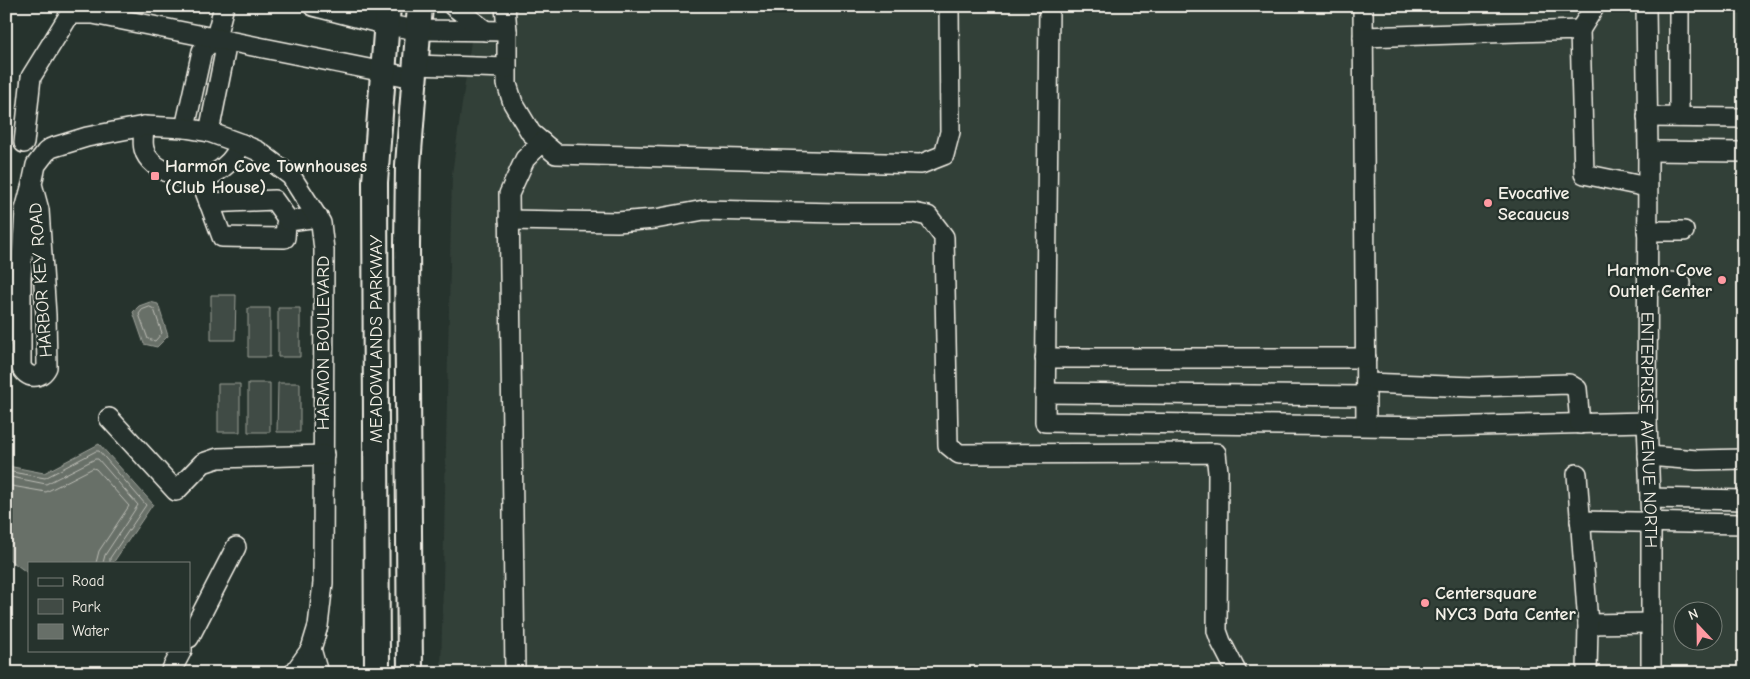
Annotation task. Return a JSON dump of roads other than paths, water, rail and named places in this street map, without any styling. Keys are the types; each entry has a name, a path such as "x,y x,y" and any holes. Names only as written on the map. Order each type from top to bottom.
{"main road":[{"name":"MEADOWLANDS PARKWAY","path":"410,673 408,165 420,6"},
{"name":"MEADOWLANDS PARKWAY","path":"377,673 375,182 388,16"}],"street":[{"path":"185,128 202,51 216,37 224,6"},
{"path":"453,6 486,31"},
{"path":"505,6 507,84 513,102 531,133 556,154 921,164 944,154 950,132 949,6"},
{"path":"1049,6 1045,422 1435,427 1647,422"},
{"path":"1363,6 1366,425"},
{"path":"1595,6 1580,30 1584,174 1647,187"},
{"name":"ENTERPRISE AVENUE NORTH","path":"1646,6 1648,151 1647,422 1651,523 1651,673"},
{"path":"1679,6 1680,118"},
{"path":"321,7 388,16 418,30 507,31"},
{"path":"24,143 31,76 70,14 92,10 384,72 506,68"},
{"path":"1363,36 1580,30"},
{"path":"209,132 225,52 216,37"},
{"path":"1647,117 1744,118"},
{"path":"144,126 144,149 152,164 176,175 200,178 213,174 230,163 242,144"},
{"name":"HARMON BOULEVARD","path":"144,126 185,128 209,132 258,151 291,176 321,223 324,250 323,583 318,626 311,649 294,673"},
{"name":"HARBOR KEY ROAD","path":"32,184 39,210 47,362 45,371 33,376 25,374 21,366 21,277 25,210 36,165 51,148 86,136 144,126"},
{"path":"515,673 509,194 525,159 542,142"},
{"path":"1648,151 1744,152"},
{"path":"200,178 222,237 285,238 286,224 289,221 318,217"},
{"path":"209,202 274,200 289,221"},
{"path":"509,220 617,222 655,219 704,210 914,213 928,216 944,237 948,444 959,454 1216,452 1218,472 1217,631 1237,673"},
{"path":"1647,231 1684,231"},
{"path":"1648,280 1680,283"},
{"path":"1045,358 1366,358"},
{"path":"1045,394 1569,384 1577,388 1580,424"},
{"path":"109,418 176,491 203,463 218,458 324,455"},
{"path":"1648,456 1697,460 1744,459"},
{"path":"1577,474 1588,624 1587,673"},
{"path":"1650,498 1744,500"},
{"path":"1580,521 1744,524"},
{"path":"190,636 236,547"},
{"path":"1588,624 1651,624"},
{"path":"311,649 318,673"},
{"path":"170,673 181,652"}],"water":[{"path":"150,302 158,304 168,336 157,347 144,344 133,312 139,306"},
{"path":"99,444 153,504 114,562 28,562 28,573 6,557 6,463 13,467 44,473"}],"place":[{"name":"Harmon Cove Townhouses (Club House)","path":"155,176"},
{"name":"Evocative Secaucus","path":"1488,203"},
{"name":"Harmon Cove Outlet Center","path":"1722,280"},
{"name":"Centersquare NYC3 Data Center","path":"1425,603"}]}
